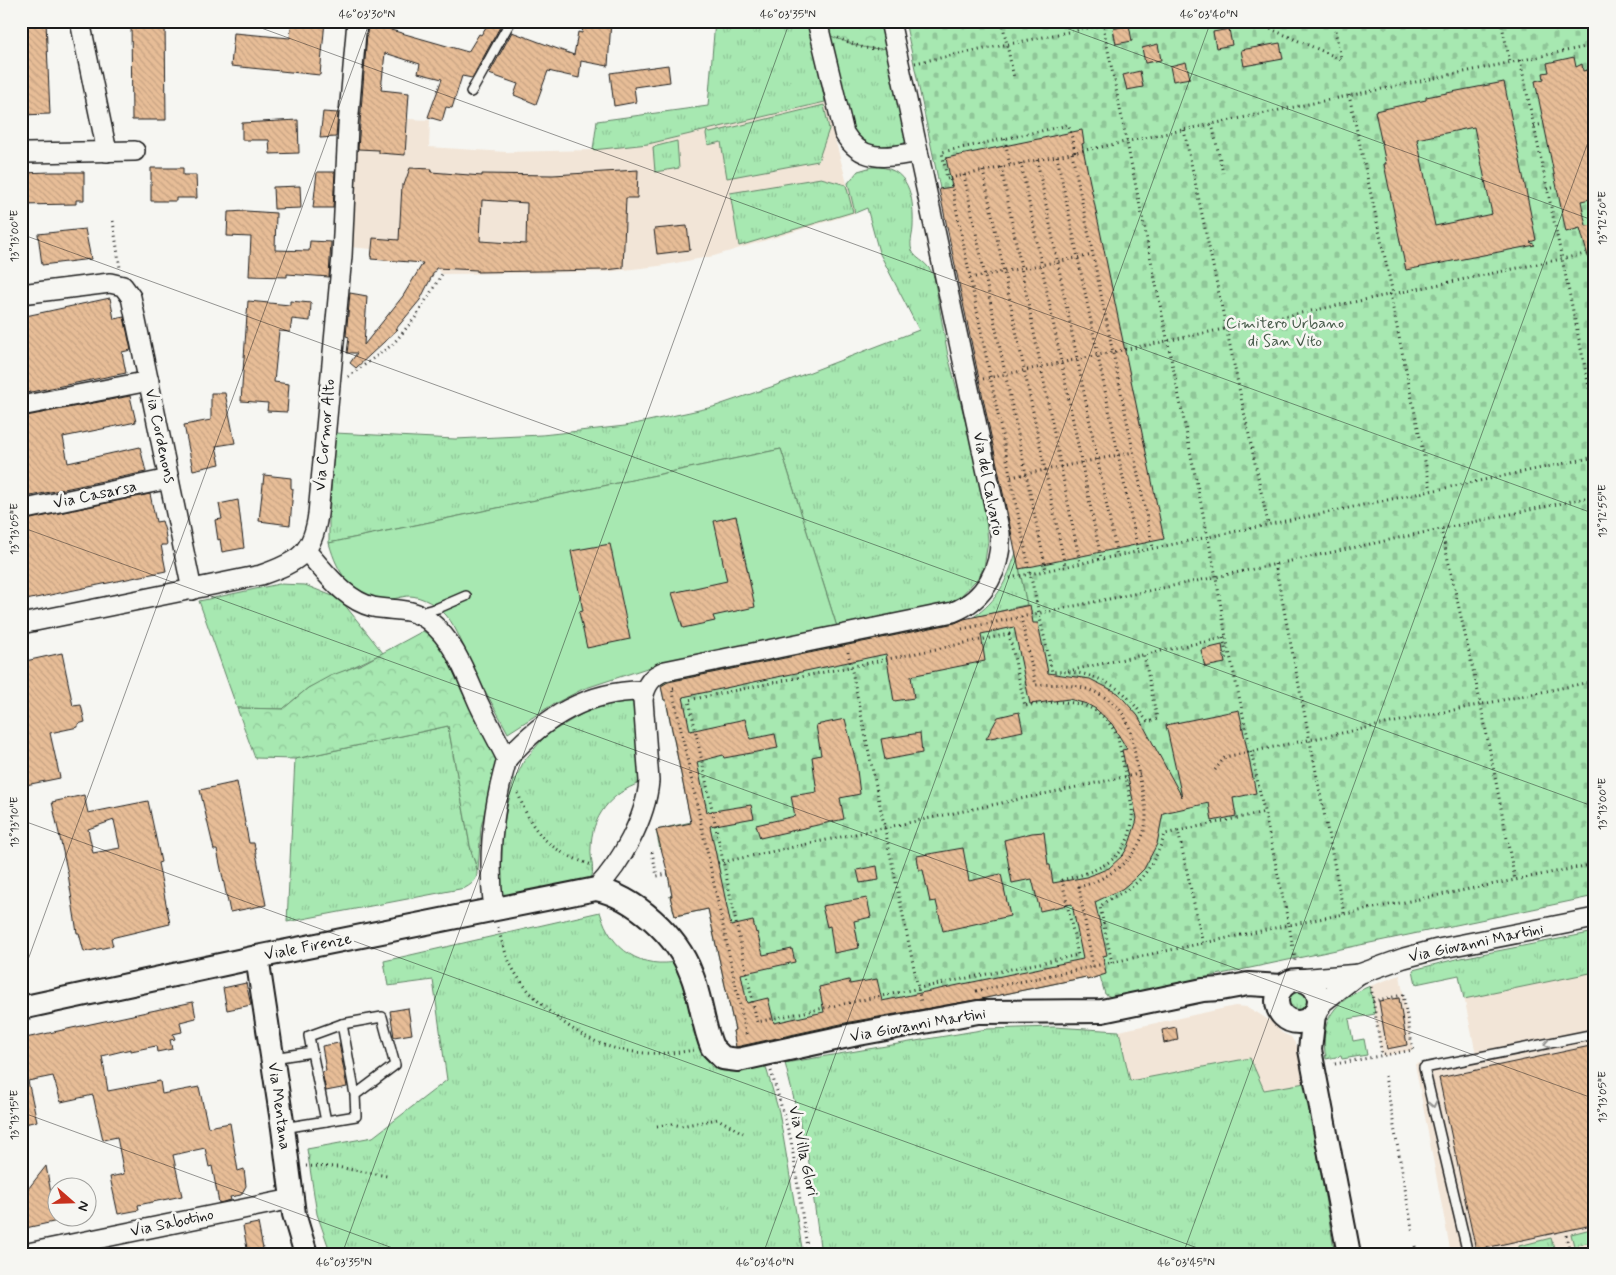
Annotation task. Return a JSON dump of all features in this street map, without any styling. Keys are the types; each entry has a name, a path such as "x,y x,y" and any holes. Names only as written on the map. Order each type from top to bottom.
{"street":[{"path":"80,21 107,152"},
{"name":"Via Cormor Alto","path":"306,551 316,531 342,256 348,126 357,21"},
{"name":"Via del Calvario","path":"644,691 653,677 665,671 953,612 971,603 986,586 993,574 1000,544 1000,533 890,21"},
{"path":"818,26 844,133 850,142 856,149 865,154 877,156 918,152"},
{"path":"27,153 135,151"},
{"path":"21,294 110,283 123,286"},
{"name":"Via Cordenons","path":"123,286 132,297 192,590"},
{"path":"21,406 149,381"},
{"name":"Via Casarsa","path":"21,510 169,479"},
{"path":"21,624 262,575 279,569 306,551 343,590 357,600 374,607 406,610 416,613 434,626 457,656 507,759"},
{"path":"494,910 491,889 495,813 507,759 530,735 558,714 570,708 593,698 620,692 644,691 649,781 648,795 626,847 612,871 596,889 617,895 647,915 664,932 685,960 691,972 712,1047"},
{"name":"Viale Firenze","path":"21,1008 257,957 596,889"},
{"name":"Via Giovanni Martini","path":"1316,1010 1404,958 1438,949 1595,918"},
{"name":"Via Mentana","path":"257,957 296,1225 306,1254"},
{"path":"1310,1050 1286,1016 1277,998 1292,977 1305,981 1316,990 1318,996 1310,1050 1349,1254"},
{"name":"Via Giovanni Martini","path":"712,1047 718,1054 729,1060 747,1059 761,1046 853,1035 978,1012 1102,1011 1202,990 1221,990 1292,977 1365,980"},
{"name":"Via Giovanni Martini","path":"1221,990 1251,998 1286,1016"},
{"path":"1286,1016 1304,1021 1316,1010"},
{"name":"Via Sabotino","path":"23,1254 292,1199"}],"lane":[{"path":"471,92 511,21"},
{"path":"416,613 438,608 466,596"},
{"path":"326,1121 309,1036 342,1024 382,1017 395,1065 355,1095"},
{"path":"283,1128 356,1116 355,1095 342,1024"},
{"path":"1468,1254 1424,1068 1595,1034"},
{"path":"272,1058 312,1052"}],"path":[{"path":"1002,21 1014,78"},
{"path":"1252,21 1341,59 1334,21"},
{"path":"1501,21 1510,62"},
{"path":"913,63 1102,23 1216,577 1227,657 1252,752 1296,959 1292,977"},
{"path":"818,26 849,43 864,48 879,49 896,46"},
{"path":"1153,548 1093,255 1074,152 1069,126 942,152 947,179 1001,167 1010,166 1021,163 1057,156 1074,152 1126,141 1595,45"},
{"path":"1520,60 1595,415"},
{"path":"1350,95 1431,490"},
{"path":"1212,124 1223,173"},
{"path":"1534,126 1544,124"},
{"path":"1184,130 1268,524"},
{"path":"1005,139 1010,166"},
{"path":"1057,156 1138,551"},
{"path":"1037,160 1117,556"},
{"path":"1021,163 1101,559"},
{"path":"1001,167 1080,563"},
{"path":"983,171 1065,566"},
{"path":"964,175 1046,570"},
{"path":"950,178 1030,573 1052,672 1067,671 1224,638"},
{"path":"1547,189 1556,187"},
{"path":"113,221 123,286"},
{"path":"979,380 1595,252"},
{"path":"970,278 1093,255"},
{"path":"330,380 347,378 393,344 415,318 442,274"},
{"path":"1011,477 1133,452"},
{"path":"1007,579 1595,457"},
{"path":"954,630 1216,577 1595,496"},
{"path":"1441,529 1481,705 1515,880"},
{"path":"1275,564 1344,914"},
{"path":"1021,616 1036,685 1072,685 1088,689 1104,697 1116,706 1126,720 1131,735 1146,813 1145,828 1133,854 1116,870 1090,884 1079,887 1093,967"},
{"path":"1009,634 1025,706 1062,701 1072,702 1093,710 1113,728 1118,738 1126,777 1133,818 1131,830 1124,847 1102,867 1090,873 1062,880 1078,955 757,1022 689,700 1009,634"},
{"path":"857,650 848,652 850,667 921,1002 930,1000"},
{"path":"1067,671 1098,677 1124,693 1148,722 1157,719 1144,655"},
{"path":"1215,770 1225,757 1595,681"},
{"path":"682,686 672,688 746,1038 761,1046"},
{"path":"718,863 1143,773"},
{"path":"516,788 524,810 534,828 547,842 561,853 592,865"},
{"path":"1112,963 1100,907 1129,888 1142,876 1160,850 1165,834 1265,812"},
{"path":"1178,831 1203,944"},
{"path":"652,852 657,876 668,874"},
{"path":"968,992 1595,864"},
{"path":"494,910 501,940 515,973 532,995 564,1023 607,1046 635,1053 684,1052 712,1047"},
{"path":"1365,980 1373,1000 1382,1056"},
{"path":"1335,1064 1412,1050 1403,995 1373,1000"},
{"name":"Via Villa Glori","path":"761,1046 791,1140 808,1254"},
{"path":"1384,1076 1413,1233"},
{"path":"657,1126 672,1124 681,1126 718,1119 743,1133"},
{"path":"288,1166 337,1167 387,1176"},
{"path":"1566,1235 1569,1248"},
{"path":"1416,1246 1417,1254"}],"shaded area":[{"path":"825,102 855,213 714,256 659,266 606,272 442,274 436,268 438,264 371,259 372,249 349,247 357,148 379,150 379,153 405,155 408,119 430,120 429,147 506,152 593,150 648,144"},
{"path":"1595,932 1595,1254 1451,1254 1415,1064 1476,1054 1456,959"},
{"path":"1400,975 1413,1050 1382,1056 1370,986"},
{"path":"1235,1006 1247,1007 1272,1022 1282,1033 1291,1037 1300,1054 1305,1083 1263,1090 1249,1058 1130,1081 1119,1031"}],"green space":[{"path":"715,21 808,21 825,102 648,144 593,150 597,121 708,106"},
{"path":"824,21 880,21 886,48 879,49 851,44 831,36 827,34"},
{"name":"Cimitero Urbano di San Vito","path":"905,21 1595,21 1595,896 1111,997 1105,994 1100,976 1087,980 1086,977 737,1050 733,1031 735,1030 708,909 675,916 663,849 660,849 656,830 691,822 666,701 664,700 660,681 1011,610 1011,608 1027,605"},
{"path":"827,34 879,49 886,48 907,141 884,149 865,144 851,129"},
{"path":"824,105 829,129 818,161 727,178 721,142 708,145 707,131 710,133"},
{"path":"677,141 679,168 655,172 653,147"},
{"path":"872,167 895,171 907,185 913,216 911,247 914,254 926,264 934,277 948,356 967,427 985,510 988,541 984,568 977,579 957,600 943,605 837,627 781,449 329,543 335,433 455,439 542,435 625,426 713,407 774,386 919,330 879,252 867,208 855,213 848,183 858,171"},
{"path":"821,178 846,185 853,212 739,246 730,193"},
{"path":"781,449 837,627 650,667 583,689 552,705 508,733 446,615 434,605 414,596 387,599 364,593 348,582 342,574 329,543"},
{"path":"1016,553 1027,605 972,618 995,597 1009,572"},
{"path":"279,584 305,585 340,599 383,653 308,688 283,709 237,708 199,601"},
{"path":"423,631 435,639 444,650 462,692 488,737 495,756 496,766 481,827 478,871 471,851 448,726 295,759 255,758 237,708 283,709 308,688 330,676 362,664"},
{"path":"626,700 632,702 636,709 640,783 620,793 599,816 592,837 592,876 590,879 501,898 498,891 501,840 514,781 524,761 546,735 594,707"},
{"path":"448,726 471,851 477,872 475,880 465,888 287,922 295,759"},
{"path":"600,912 612,937 620,947 630,954 653,962 680,961 711,1066 731,1072 765,1064 779,1112 803,1254 331,1254 317,1214 307,1149 373,1137 447,1080 433,980 388,986 384,961"},
{"path":"1595,932 1595,972 1464,999 1459,975 1416,984 1413,970 1456,959"},
{"path":"1370,986 1375,1014 1349,1019 1353,1041 1364,1039 1367,1055 1342,1059 1341,1056 1326,1059 1325,1033 1327,1022 1332,1013 1347,998"},
{"path":"1298,988 1307,991 1310,1000 1307,1009 1298,1012 1289,1009 1286,1000 1289,991"},
{"path":"1054,1027 1119,1031 1130,1081 1250,1058 1264,1090 1305,1083 1335,1254 821,1254 808,1156 785,1063 987,1029"},
{"path":"1595,1228 1595,1241 1574,1246 1571,1234"},
{"path":"1551,1238 1555,1251 1545,1254 1519,1254 1519,1246"}],"building":[{"path":"21,21 46,21 50,114 21,115"},
{"path":"131,21 165,22 166,120 132,120"},
{"path":"292,21 325,21 320,75 231,66 234,33 290,38"},
{"path":"368,21 392,21 391,30 468,52 490,21 500,27 472,78 462,76 452,108 446,107 442,121 428,117 442,79 418,73 420,64 385,53 381,90 409,93 405,155 379,153 379,150 358,149"},
{"path":"584,21 611,21 608,66 581,61 579,78 548,71 536,104 514,95 518,84 489,74 512,32 574,55 578,32 582,33"},
{"path":"1129,25 1132,41 1116,44 1113,29"},
{"path":"1229,29 1232,45 1216,48 1213,32"},
{"path":"1280,43 1283,59 1244,66 1241,50"},
{"path":"1158,44 1161,60 1145,63 1142,48"},
{"path":"1574,57 1576,67 1582,64 1583,71 1595,68 1595,198 1581,201 1586,226 1595,225 1595,266 1591,267 1580,228 1566,232 1535,81 1544,79 1543,73 1549,72 1547,63"},
{"path":"1186,62 1190,78 1173,81 1170,66"},
{"path":"668,65 670,82 634,87 636,102 614,106 610,73"},
{"path":"1140,71 1143,87 1127,90 1123,75"},
{"path":"1504,82 1536,240 1530,242 1535,245 1406,270 1375,111 1426,100 1426,97","holes":["1474,127 1492,214 1435,226 1417,139"]},
{"path":"323,112 338,113 336,137 320,138"},
{"path":"298,120 299,153 270,154 269,140 242,140 242,123"},
{"path":"1082,130 1084,143 1082,144 1164,539 1019,569 939,189 952,187 946,158"},
{"path":"151,168 183,168 183,175 196,175 197,198 176,198 176,201 151,201"},
{"path":"410,168 432,169 431,172 482,176 482,174 553,175 638,170 637,198 626,198 623,268 606,270 477,272 477,270 436,268 420,300 396,329 398,329 356,368 350,363 357,353 347,353 349,337 346,336 350,293 367,296 364,345 403,296 423,263 371,259 373,238 399,240 402,185 404,185","holes":["482,200 527,203 526,244 480,241"]},
{"path":"84,172 84,200 76,200 76,204 21,205 21,173"},
{"path":"317,172 335,172 333,208 313,208"},
{"path":"300,186 301,208 274,209 273,187"},
{"path":"228,212 276,213 275,250 309,251 310,241 331,242 329,277 287,274 287,277 249,276 251,237 227,236"},
{"path":"687,226 690,250 657,254 654,229"},
{"path":"85,229 91,259 42,265 38,234"},
{"path":"110,298 114,319 124,317 131,350 122,352 126,373 21,394 21,317"},
{"path":"248,301 290,305 290,301 311,303 310,321 292,319 290,332 279,331 274,382 289,384 287,412 267,411 268,403 241,401"},
{"path":"211,393 225,393 235,443 216,446 220,464 193,470 184,425 211,420"},
{"path":"130,396 136,422 63,437 68,463 140,447 146,472 21,498 21,417"},
{"path":"264,475 291,478 291,488 293,489 290,525 259,521"},
{"path":"150,494 156,522 162,521 165,531 167,545 161,545 166,571 26,600 21,581 21,521"},
{"path":"238,500 244,548 222,552 215,520 222,519 219,504"},
{"path":"736,516 755,607 713,616 715,621 683,628 672,593 727,581 714,521"},
{"path":"610,544 630,639 587,648 579,612 583,611 571,551"},
{"path":"1030,605 1033,623 1038,623 1048,673 1090,679 1118,693 1138,716 1182,797 1166,725 1239,710 1256,793 1233,798 1236,816 1212,821 1209,803 1163,813 1157,844 1144,869 1122,889 1095,902 1107,955 1103,956 1106,974 1087,980 1086,977 981,999 850,1022 736,1047 733,1031 735,1030 708,909 675,916 670,896 672,896 668,874 656,830 691,823 666,700 664,700 661,686 668,682 955,623 964,619","holes":["1014,627 1030,704 1069,699 1087,704 1096,709 1112,724 1127,749 1122,750 1137,818 1128,847 1123,855 1109,868 1087,877 1053,883 1050,865 1048,865 1044,832 1004,840 1012,883 1032,879 1040,911 1072,904 1083,959 882,1001 877,979 850,984 849,980 819,987 824,1012 774,1023 768,998 747,1003 741,974 795,962 792,949 763,955 753,921 731,926 710,826 754,818 751,805 707,812 697,762 723,755 724,758 778,748 775,734 750,739 745,719 690,731 683,697 886,654 894,701 914,698 911,676 985,661 981,634"]},
{"path":"1222,645 1225,663 1205,667 1201,650"},
{"path":"62,653 73,706 81,705 85,722 78,724 78,727 50,733 60,778 21,786 21,662"},
{"path":"1019,712 1023,731 986,739 998,717"},
{"path":"845,719 856,762 860,794 840,798 844,819 760,838 756,825 795,816 791,796 817,792 812,757 821,755 816,725"},
{"path":"920,733 922,753 885,760 881,739"},
{"path":"237,782 249,843 254,843 266,905 230,912 217,850 214,850 200,790"},
{"path":"84,795 88,813 148,801 161,862 158,863 170,924 111,938 113,946 84,952 79,933 77,933 68,874 52,802","holes":["114,820 120,848 93,853 88,829"]},
{"path":"963,848 969,881 1001,874 1010,916 943,931 936,901 930,902 923,870 919,870 917,856"},
{"path":"877,866 879,880 860,883 857,870"},
{"path":"867,898 871,917 854,921 859,948 834,953 830,926 827,927 822,906"},
{"path":"246,983 251,1005 227,1010 223,988"},
{"path":"1399,998 1407,1045 1387,1049 1379,1001"},
{"path":"193,1002 196,1018 180,1022 182,1032 173,1034 175,1039 170,1040 172,1049 157,1052 156,1046 131,1051 131,1049 102,1056 108,1091 160,1081 162,1094 199,1087 208,1127 230,1123 238,1171 244,1169 246,1186 241,1195 230,1197 231,1200 219,1203 212,1166 209,1167 205,1148 173,1155 182,1196 138,1205 139,1210 118,1214 110,1177 124,1174 117,1137 103,1140 93,1095 61,1102 53,1076 28,1081 37,1121 21,1125 21,1039"},
{"path":"408,1008 412,1034 394,1037 390,1011"},
{"path":"1176,1027 1178,1040 1164,1043 1162,1030"},
{"path":"339,1043 347,1087 326,1091 322,1072 326,1071 322,1046"},
{"path":"1595,1045 1595,1213 1590,1214 1592,1225 1476,1250 1439,1078"},
{"path":"46,1166 48,1178 48,1223 21,1229 21,1198"},
{"path":"258,1223 264,1254 248,1254 243,1226"}]}
